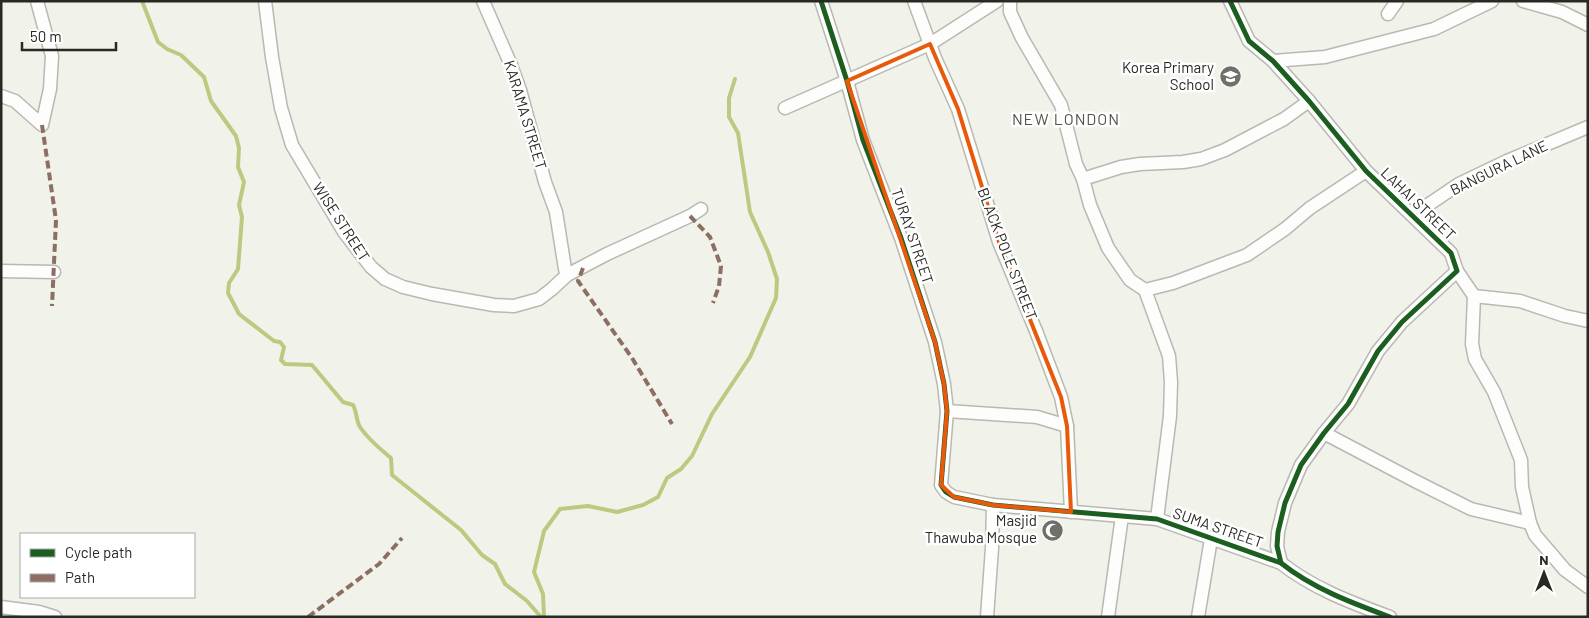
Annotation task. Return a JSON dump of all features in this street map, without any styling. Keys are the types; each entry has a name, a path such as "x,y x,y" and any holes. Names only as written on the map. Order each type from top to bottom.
{"street":[{"path":"1,96 15,101 42,125 50,89 52,56 37,1"},
{"name":"WISE STREET","path":"265,1 281,108 292,145 344,232 370,267 385,279 403,287 494,305 514,306 538,298 552,290 567,275 701,210"},
{"name":"KARAMA STREET","path":"483,1 520,90 545,182 556,212 564,269 567,275"},
{"name":"TURAY STREET","path":"820,1 847,81 863,140 901,238 935,342 944,384 947,411 940,486"},
{"name":"BLACK POLE STREET","path":"914,1 958,109 990,217 1058,389 1067,426 1072,512"},
{"path":"786,108 930,44 998,1"},
{"path":"1010,1 1010,12 1022,38 1061,105 1076,164 1083,179 1090,205 1108,248 1130,280 1145,290 1169,356 1171,382 1170,416 1156,519"},
{"name":"LAHAI STREET","path":"1230,1 1249,41 1273,61 1366,171 1451,254 1457,271"},
{"path":"1388,14 1398,1"},
{"path":"1273,61 1325,57 1434,29 1492,1"},
{"path":"1523,1 1562,12 1588,25"},
{"path":"1083,179 1131,165 1201,159 1225,150 1284,119 1308,101"},
{"name":"BANGURA LANE","path":"1413,216 1459,184 1588,126"},
{"path":"1145,290 1173,283 1247,254 1285,229 1310,208 1366,171"},
{"path":"1,271 54,272"},
{"path":"1281,563 1277,546 1278,532 1286,503 1301,465 1324,432 1348,404 1378,351 1402,322 1457,271 1474,296 1472,344 1475,359 1494,392 1521,460 1522,487 1530,524 1535,535 1565,570 1588,587"},
{"path":"1474,296 1520,301 1588,321"},
{"path":"947,411 1037,417 1067,426"},
{"path":"1324,432 1414,481 1471,509 1530,524"},
{"name":"SUMA STREET","path":"940,486 954,497 993,505 1156,519 1281,563 1297,575 1377,614 1390,617"},
{"path":"987,617 993,505"},
{"path":"1108,617 1122,516"},
{"path":"1198,617 1211,539"},
{"path":"4,617 1,607 39,612 54,617"}],"highlighted area":[{"path":"930,44 958,109 999,242 1061,397 1067,426 1071,512 993,505 954,497 941,485 947,411 944,384 935,342 847,81"}],"waterway":[{"path":"142,1 158,42 167,49 181,55 204,77 211,101 236,136 239,148 238,167 244,182 239,205 242,217 238,269 229,283 228,293 239,314 274,341 280,342 284,347 281,360 285,364 312,365 343,402 353,405 360,427 370,440 391,458 392,475 461,530 482,555 495,564 505,584 527,601 541,617"},
{"path":"544,617 543,594 534,572 544,531 560,509 588,506 617,512 643,505 658,497 667,478 681,469 692,456 712,414 750,357 776,298 777,279 768,252 750,212 738,133 729,117 729,98 735,79"}],"marked path":[{"path":"42,125 56,220 52,306"},
{"path":"690,216 710,237 721,266 719,286 713,303"},
{"path":"583,268 578,281 632,358 672,424"},
{"path":"308,617 379,564 402,538"}],"cycle path":[{"path":"821,1 847,81 863,140 901,238 935,342 944,384 947,411 941,485 946,492 954,497 993,505 1157,519 1281,563 1319,587 1390,617"},
{"path":"1230,1 1249,41 1273,61 1309,101 1366,171 1451,253 1457,271 1402,322 1378,351 1348,404 1301,465 1285,503 1278,532 1277,546 1281,563"}],"place":[{"name":"Korea Primary School","path":"1230,77"},
{"name":"Masjid Thawuba Mosque","path":"1053,530"}],"district":[{"name":"NEW LONDON","path":"1066,119"}]}
